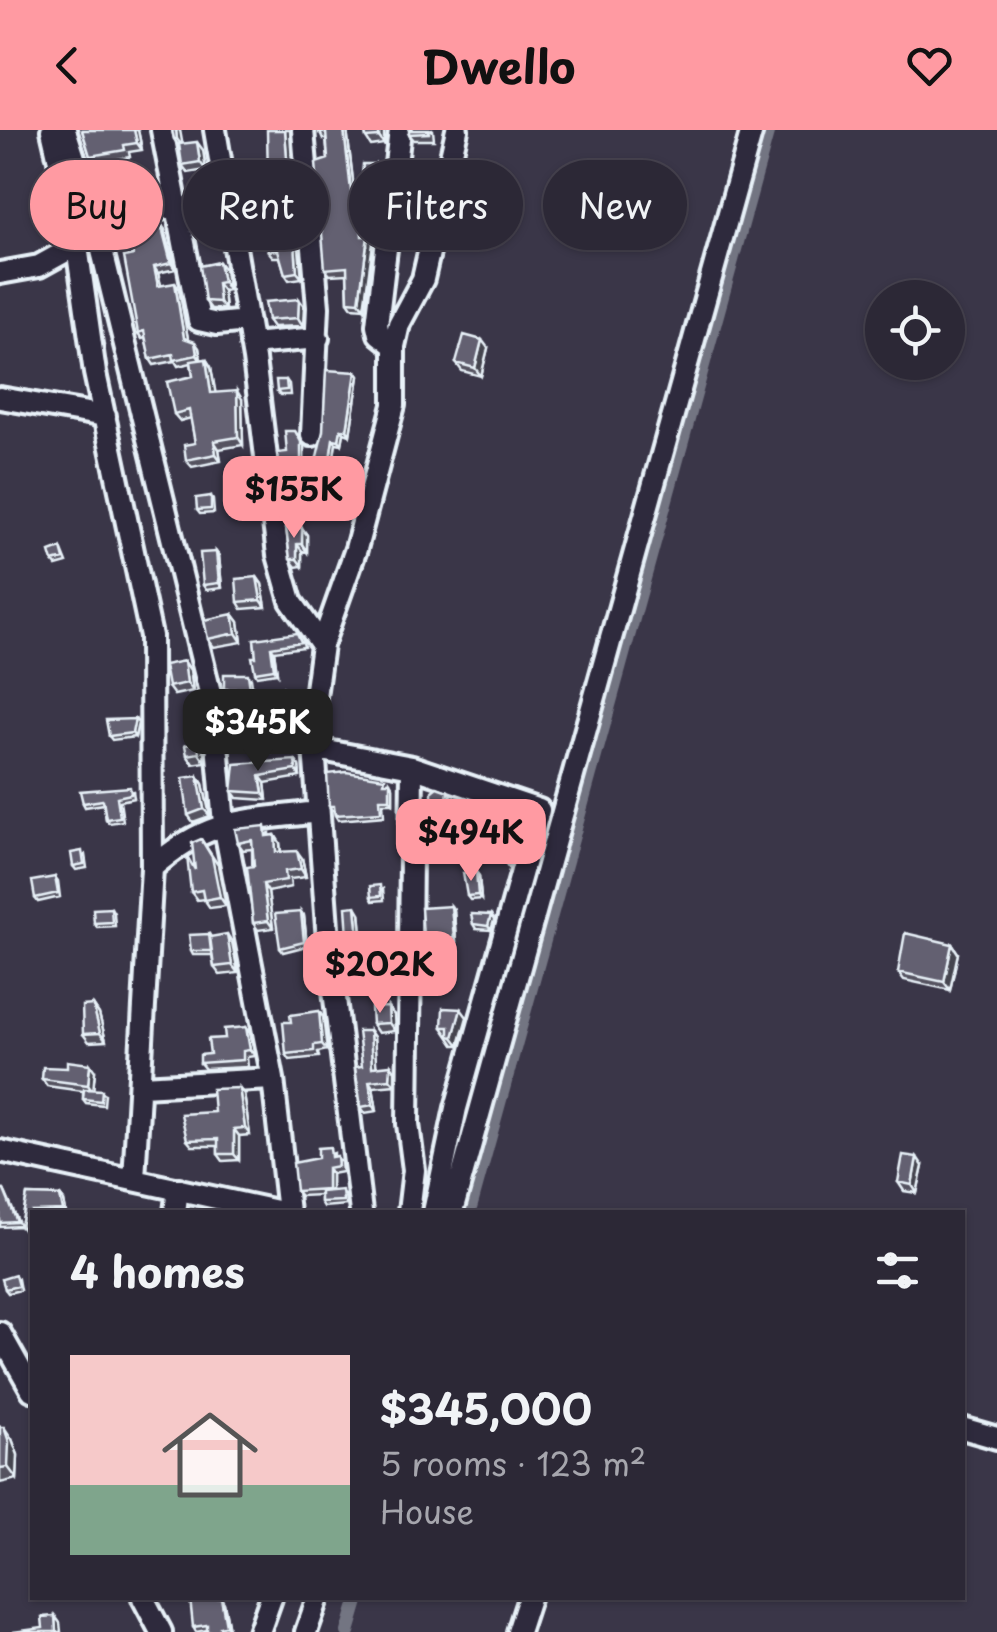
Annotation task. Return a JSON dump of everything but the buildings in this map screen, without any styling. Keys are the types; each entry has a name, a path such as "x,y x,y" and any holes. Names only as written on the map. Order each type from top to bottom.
{"street":[{"path":"52,130 59,160"},
{"path":"65,130 75,160"},
{"path":"162,130 199,320 217,324 247,321"},
{"path":"215,130 220,160"},
{"path":"304,130 318,338 312,434"},
{"path":"394,346 378,334 377,325 400,130"},
{"path":"361,1210 311,748 322,646 356,550 394,404 394,346 399,324 424,279 457,130"},
{"path":"453,1210 752,130"},
{"path":"163,217 183,214"},
{"path":"0,273 39,266 68,250"},
{"path":"78,250 106,416 152,636 152,868 134,1180"},
{"path":"102,250 214,709 224,824 273,1079 284,1210"},
{"path":"235,250 278,555 291,601 322,646"},
{"path":"251,344 318,338"},
{"path":"0,398 106,416"},
{"path":"311,748 412,767 535,807 540,816 456,1108 434,1210"},
{"path":"409,1210 414,1170 408,1124 412,767"},
{"path":"152,868 197,832 224,824 318,812"},
{"path":"140,1086 273,1079"},
{"path":"0,1152 275,1210"},
{"path":"175,1210 178,1189"},
{"path":"0,1333 24,1357 30,1382"},
{"path":"965,1429 997,1438"},
{"path":"144,1600 161,1632"},
{"path":"259,1632 270,1600"},
{"path":"306,1632 317,1600"},
{"path":"518,1632 528,1600"}],"waterway":[{"path":"470,1210 768,130"},
{"path":"348,1632 357,1600"}]}
